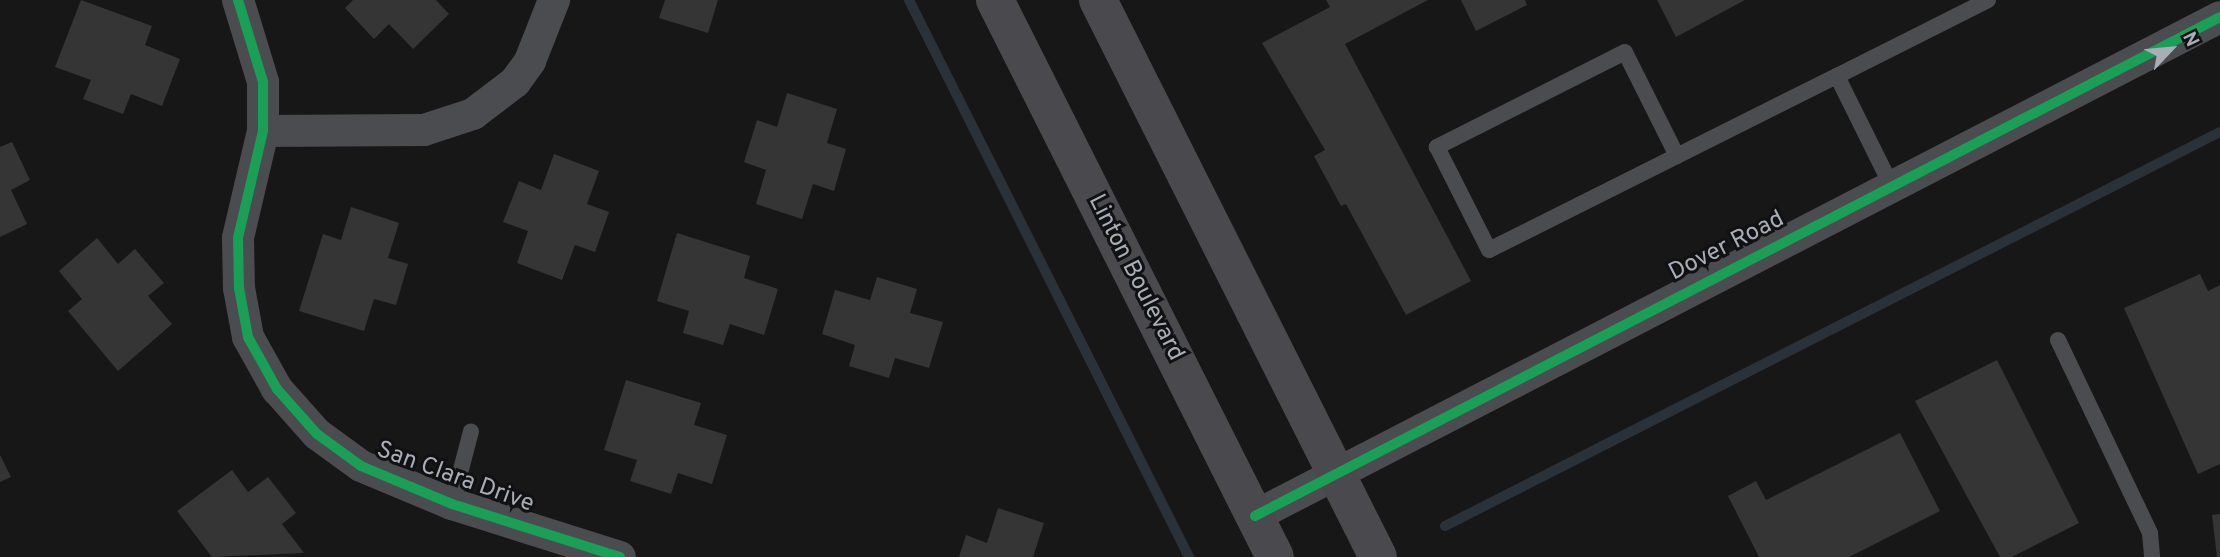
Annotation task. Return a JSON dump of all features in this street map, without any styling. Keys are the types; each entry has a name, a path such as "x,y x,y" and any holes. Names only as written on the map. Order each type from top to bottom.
{"main road":[{"name":"Linton Boulevard","path":"995,0 1275,557"},
{"path":"1098,0 1378,557"}],"street":[{"name":"San Clara Drive","path":"238,0 263,82 263,131 238,238 246,325 261,364 296,412 340,453 452,504 620,557"},
{"path":"263,131 424,131 474,114 515,82 530,61 554,0"},
{"name":"Dover Road","path":"1255,516 1334,469 1892,187 2220,17"}],"lane":[{"path":"1677,156 1625,52 1437,147 1489,250 1677,156 1837,76 1988,0"},
{"path":"1837,76 1892,187"},
{"path":"2058,340 2150,533 2152,557"},
{"path":"452,504 471,431"}],"building":[{"path":"81,0 152,26 145,45 180,59 162,106 131,94 123,114 83,99 91,80 55,67"},
{"path":"353,0 436,0 449,14 413,49 389,24 374,39 345,8"},
{"path":"665,0 718,0 708,33 659,18"},
{"path":"1326,0 1428,0 1345,44 1471,281 1406,315 1346,204 1341,206 1314,156 1325,150 1262,43 1330,7"},
{"path":"1461,0 1525,0 1527,5 1476,31"},
{"path":"1657,0 1745,0 1676,37"},
{"path":"787,93 837,109 827,143 846,149 834,191 813,184 802,219 756,204 766,170 744,162 757,120 777,127"},
{"path":"12,142 30,180 11,190 27,224 0,237 0,147"},
{"path":"554,154 599,171 587,204 609,212 595,252 575,245 562,280 517,263 528,231 503,222 519,181 541,190"},
{"path":"351,207 399,223 388,258 408,264 396,305 374,299 364,331 299,311 323,234 341,240"},
{"path":"677,233 750,256 744,278 778,289 764,335 730,324 723,345 683,333 689,311 657,301"},
{"path":"97,238 118,264 135,249 164,283 148,296 172,324 118,371 68,311 82,299 59,271"},
{"path":"2200,274 2208,291 2220,285 2220,464 2198,474 2124,308"},
{"path":"877,277 917,289 910,313 943,322 929,368 895,358 889,378 849,366 855,345 822,334 835,290 870,300"},
{"path":"1997,360 2079,523 2012,557 2000,557 1915,401"},
{"path":"626,380 701,403 694,425 727,435 712,484 678,473 671,494 630,481 637,460 604,450"},
{"path":"1900,433 1940,511 1849,557 1759,557 1728,496 1756,481 1766,500"},
{"path":"0,455 11,477 0,482"},
{"path":"232,470 248,492 268,477 296,513 282,524 304,553 212,557 177,511"},
{"path":"998,508 1044,523 1033,557 959,557 966,535 987,543"},
{"path":"2220,514 2220,557 2217,557 2212,515"}],"waterway":[{"path":"909,0 1189,557"},
{"path":"1445,526 2220,132"}],"cycle path":[{"path":"238,0 263,82 263,131 238,238 239,288 248,337 277,389 317,434 361,466 452,504 620,557"},
{"path":"1255,516 2220,17"}]}
